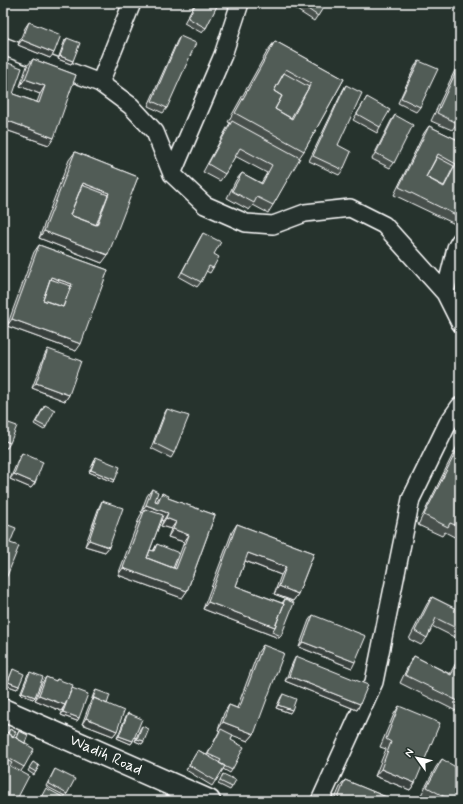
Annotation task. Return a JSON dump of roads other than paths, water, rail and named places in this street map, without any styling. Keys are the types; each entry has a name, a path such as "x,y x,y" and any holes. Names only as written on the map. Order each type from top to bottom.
{"street":[{"path":"100,83 132,3"},
{"path":"172,174 223,55 240,3"},
{"path":"3,46 100,83 131,106 155,132 172,174 205,205 246,223 273,225 305,213 350,208 384,225 445,293 460,323"},
{"path":"445,293 456,248 460,240"},
{"path":"320,801 374,682 411,499 448,423 460,406"},
{"name":"Wadih Road","path":"3,710 209,801"}]}
